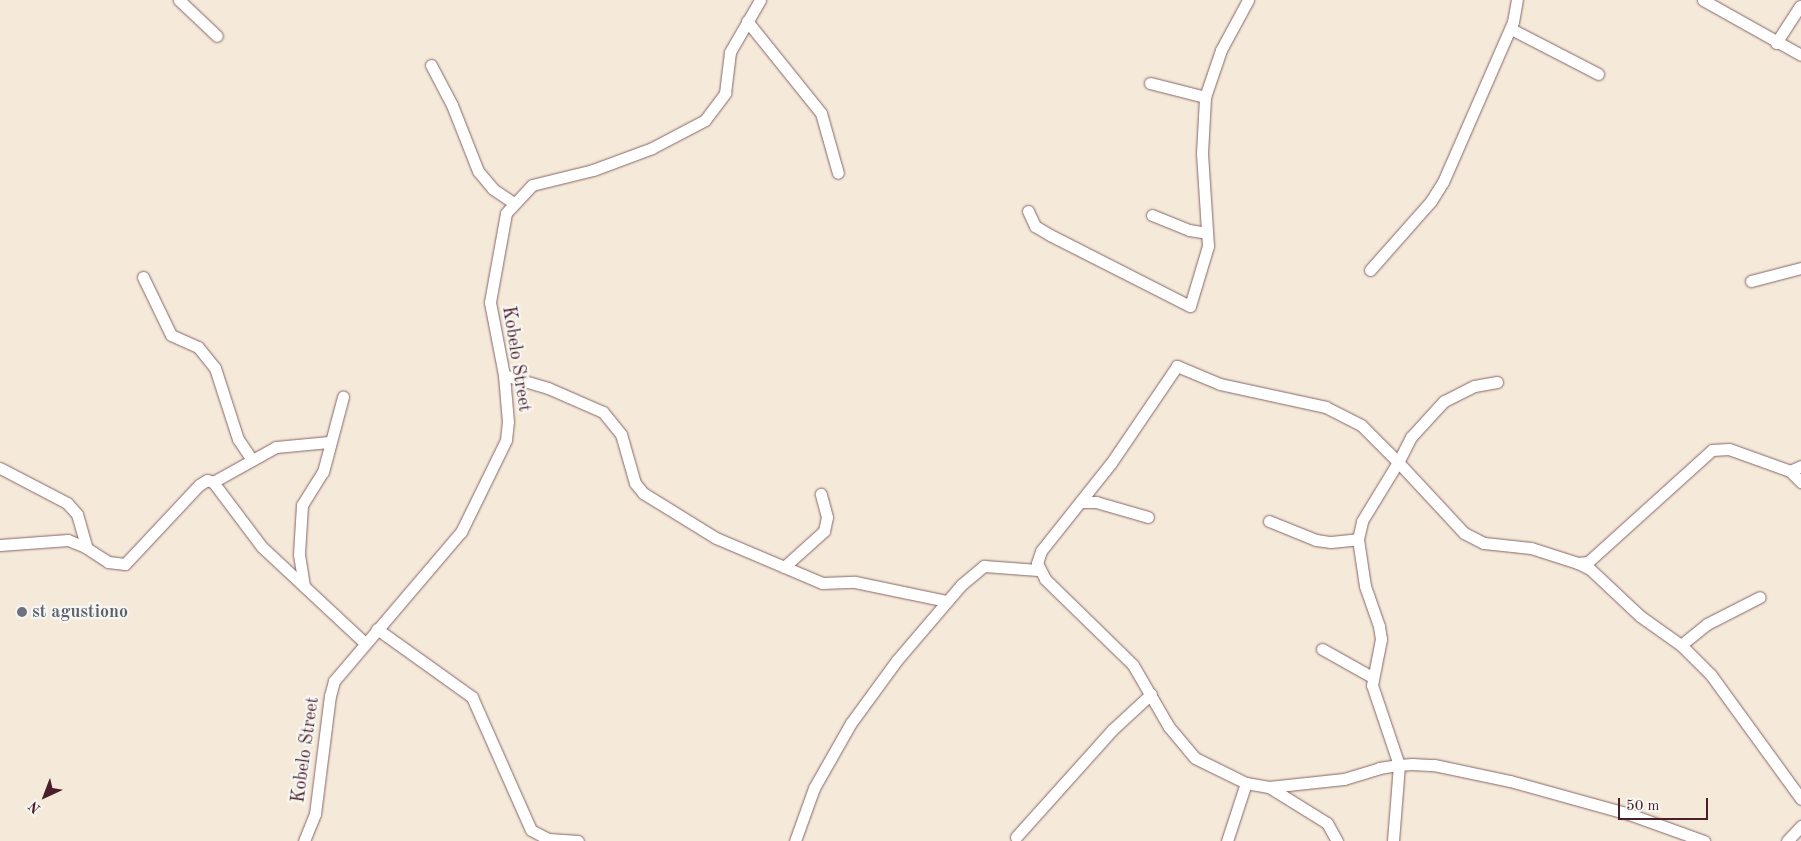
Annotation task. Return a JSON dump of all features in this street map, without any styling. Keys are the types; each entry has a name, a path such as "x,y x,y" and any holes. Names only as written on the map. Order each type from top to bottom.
{"street":[{"path":"179,0 217,36"},
{"name":"Kobelo Street","path":"304,841 315,814 330,696 338,674 460,532 496,465 508,422 504,375 490,302 506,213 532,185 593,170 652,148 705,120 725,93 730,52 760,0"},
{"path":"1028,211 1035,226 1050,235 1190,306 1204,266 1207,233 1202,153 1205,97 1222,50 1248,0"},
{"path":"1370,270 1438,190 1511,28 1517,0"},
{"path":"1703,0 1801,55"},
{"path":"1776,42 1800,6"},
{"path":"747,21 821,113 838,173"},
{"path":"1511,28 1598,74"},
{"path":"431,66 452,105 478,171 493,189 514,203"},
{"path":"1150,83 1205,97"},
{"path":"1152,215 1207,233"},
{"path":"1751,281 1801,268"},
{"path":"143,277 171,335 198,347 215,368 238,439 251,458"},
{"path":"1038,570 1041,551 1111,463 1178,366 1220,384 1326,407 1361,425 1464,533 1484,543 1548,551 1590,569 1640,616 1681,646 1711,675 1801,798"},
{"path":"504,375 548,388 603,412 621,434 635,483 643,493 716,538 822,583 855,582 947,601"},
{"path":"1393,841 1400,765 1372,686 1372,677 1381,639 1380,626 1365,586 1358,539 1362,522 1411,438 1444,401 1474,386 1497,382"},
{"path":"304,586 299,522 302,505 323,472 329,442 343,396"},
{"path":"213,482 251,458 276,447 329,442"},
{"path":"1578,563 1588,562 1712,450 1728,449 1790,471 1801,482"},
{"path":"1790,471 1801,466"},
{"path":"0,468 67,503 77,514 87,548"},
{"path":"0,545 68,540 87,548 108,562 125,564 136,556 199,484 207,480 213,482 262,547 365,643"},
{"path":"784,567 824,531 827,517 821,494"},
{"path":"1080,502 1096,502 1148,517"},
{"path":"1269,521 1316,540 1331,542 1358,539"},
{"path":"795,841 814,788 851,723 901,655 947,601 984,566 1038,570 1133,665 1169,726 1188,752 1208,767 1246,783 1269,787 1344,779 1380,768 1400,765 1434,765 1510,781 1629,814 1704,841"},
{"path":"1681,646 1707,624 1760,597"},
{"path":"377,629 472,697 506,780 531,830 548,839 578,841"},
{"path":"1322,649 1372,677"},
{"path":"1016,836 1112,730 1151,694"},
{"path":"1227,841 1246,783"},
{"path":"1269,787 1327,824 1337,841"},
{"path":"1787,841 1801,826"}],"place":[{"name":"st agustiono","path":"22,612"}]}
